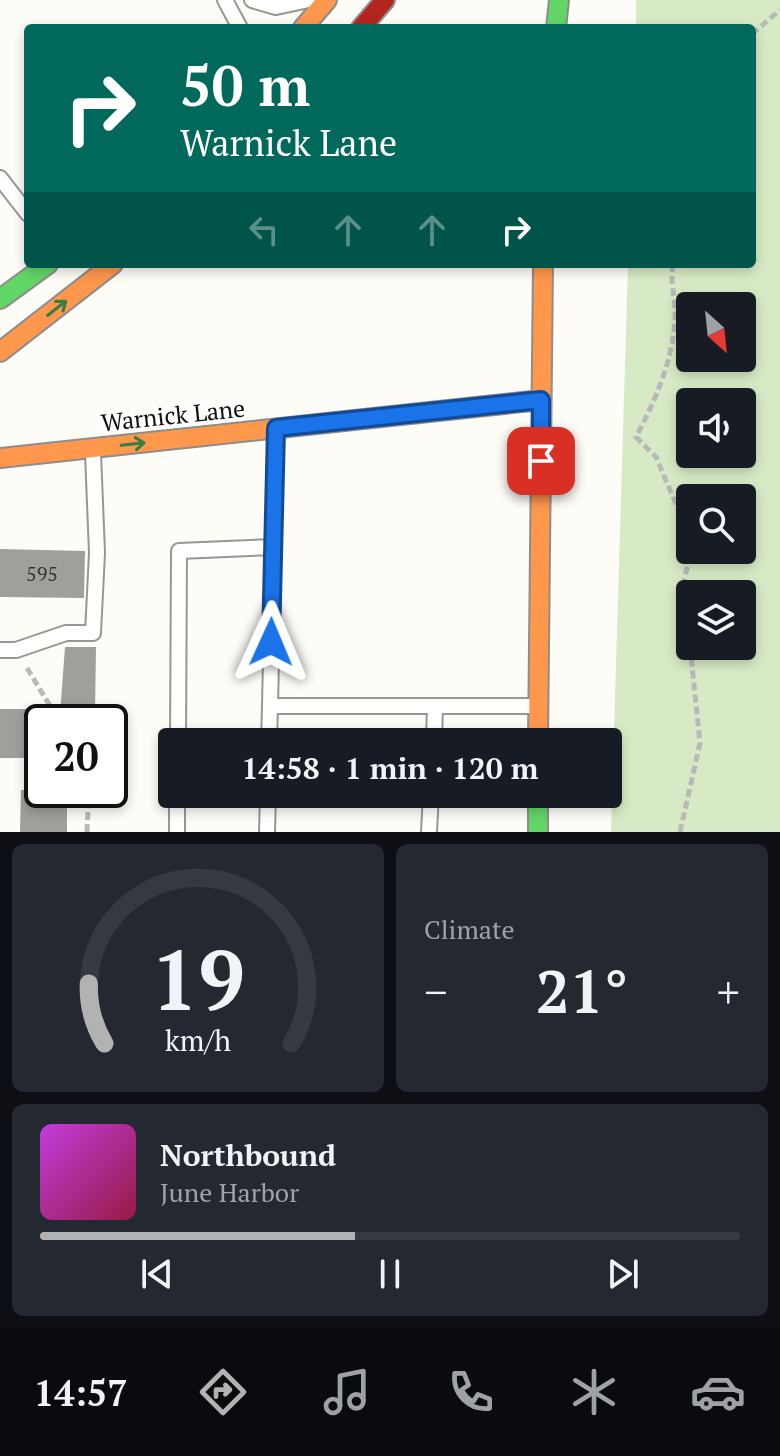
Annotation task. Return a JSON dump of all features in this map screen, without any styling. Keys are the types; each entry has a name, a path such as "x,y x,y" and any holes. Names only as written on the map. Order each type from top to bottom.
{"main road":[{"path":"306,24 327,0"},
{"path":"364,24 385,0"},
{"path":"556,24 559,0"},
{"path":"0,299 43,268"},
{"path":"0,352 108,268"},
{"path":"538,728 543,268"},
{"name":"Warnick Lane","path":"0,458 541,400"},
{"path":"538,808 538,832"}],"lane":[{"path":"225,0 238,24"},
{"path":"252,0 276,7 309,0"},
{"path":"0,178 24,209"},
{"path":"269,728 276,428"},
{"path":"0,650 16,650 66,633 93,633 97,553 93,448"},
{"path":"178,728 179,551 274,547"},
{"path":"270,706 539,706"},
{"path":"434,728 435,706"},
{"path":"177,808 177,832"},
{"path":"267,832 268,808"},
{"path":"429,832 430,808"}],"path":[{"path":"756,31 780,10"},
{"path":"672,268 670,282 675,318 664,383 636,437 656,457 676,504"},
{"path":"16,650 49,704"},
{"path":"680,832 700,743 691,660"},
{"path":"87,832 88,808"}],"green space":[{"path":"636,0 780,0 780,832 611,832 612,808 622,808 622,728 614,728 628,268 756,268 756,24 636,24"}],"building":[{"path":"0,549 85,551 84,598 0,597"},
{"path":"65,647 96,647 95,704 61,704"},
{"path":"0,709 24,709 24,758 0,758"},
{"path":"21,790 24,790 24,808 67,808 67,832 20,832"}],"traffic: fast":[{"path":"556,24 559,0"},
{"path":"0,299 43,268"},
{"path":"538,808 538,832"}],"traffic: slow":[{"path":"306,24 327,0"},
{"path":"0,352 108,268"},
{"path":"538,728 543,268"},
{"path":"0,458 541,400"}],"traffic: jam":[{"path":"364,24 385,0"}],"route":[{"path":"271,642 276,428 541,400 541,461"}]}
